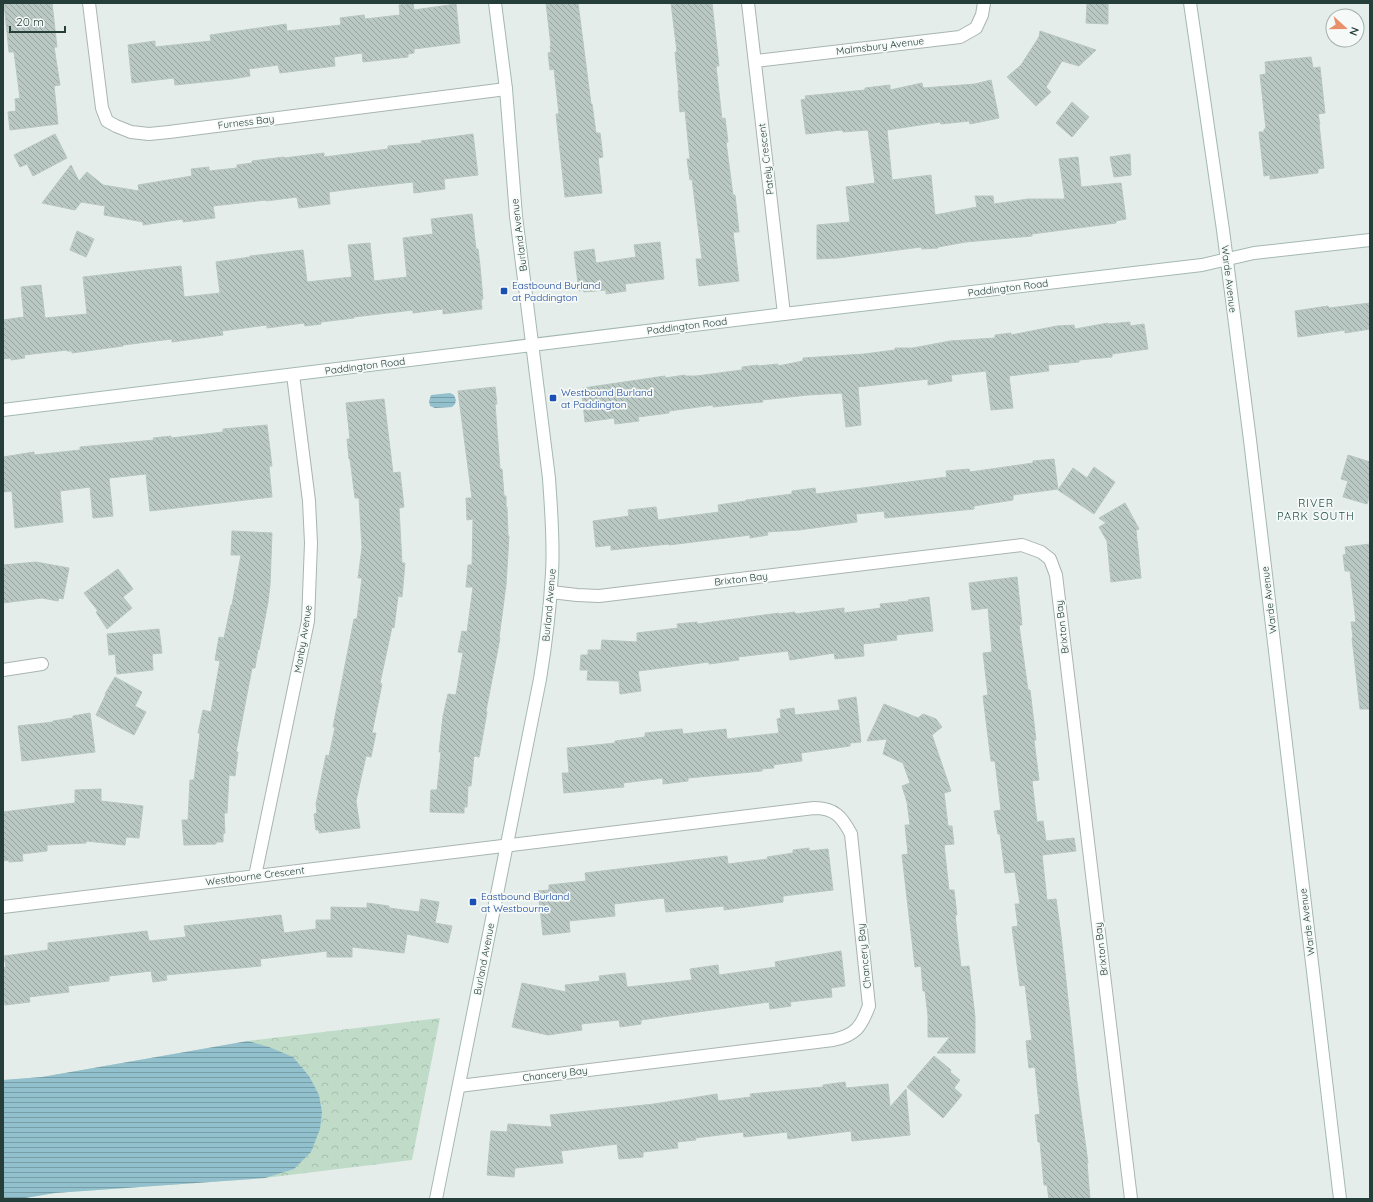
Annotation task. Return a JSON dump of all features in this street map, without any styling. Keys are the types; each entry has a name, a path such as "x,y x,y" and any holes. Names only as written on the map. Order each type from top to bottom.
{"street":[{"name":"Furness Bay","path":"89,3 102,108 107,121 132,132 149,134 169,132 506,89"},
{"name":"Burland Avenue","path":"436,1199 540,679 548,626 552,572 552,526 549,478 516,216 506,89 495,3"},
{"name":"Pately Crescent","path":"748,3 784,314"},
{"name":"Malmsbury Avenue","path":"755,61 960,37 976,28 982,15 984,3"},
{"name":"Warde Avenue","path":"1190,3 1227,260 1250,440 1340,1199"},
{"name":"Paddington Road","path":"3,410 784,314 1202,265 1254,253 1370,240"},
{"name":"Manby Avenue","path":"255,876 308,621 311,543 309,501 293,375"},
{"name":"Brixton Bay","path":"551,592 577,596 599,596 1022,545 1041,552 1050,559 1056,575 1131,1199"},
{"path":"3,670 42,664"},
{"name":"Chancery Bay","path":"459,1086 846,1038 857,1029 869,1006 851,834 844,820 825,808 806,809 507,846"},
{"name":"Westbourne Crescent","path":"3,907 507,846"}],"green space":[{"path":"440,1018 412,1160 265,1178 55,1193 19,1199 3,1199 3,1080 42,1077 248,1041"}],"water":[{"path":"450,393 454,395 456,400 452,407 435,408 430,406 429,401 431,395"},
{"path":"248,1041 269,1047 293,1057 309,1076 319,1095 322,1112 320,1129 311,1152 294,1169 265,1178 55,1193 19,1199 3,1199 3,1080 42,1077"}],"building":[{"path":"4,3 52,3 57,47 54,47 60,85 54,86 58,124 10,130 8,112 16,111 15,99 20,98 14,52 9,52"},
{"path":"413,3 414,10 456,4 460,43 414,49 414,53 408,54 408,57 363,62 362,53 334,57 335,66 280,73 278,65 249,69 250,76 232,79 175,85 174,78 132,83 128,45 155,41 155,47 211,41 210,35 286,24 287,31 341,25 340,18 364,15 365,19 400,15 399,5"},
{"path":"546,3 578,3 591,104 596,133 600,133 603,157 598,158 602,193 565,197 556,114 559,114 554,69 550,70 548,53 551,52 551,46"},
{"path":"671,3 712,3 719,66 716,66 722,119 725,118 728,142 726,142 733,195 735,195 739,232 733,232 739,281 699,286 696,259 702,259 692,179 690,180 687,159 690,159 685,111 680,112 675,52 677,52"},
{"path":"1087,3 1108,4 1108,24 1086,23"},
{"path":"1040,31 1096,50 1079,66 1062,61 1046,87 1051,92 1036,106 1007,77 1021,65 1039,37"},
{"path":"1311,57 1313,68 1320,67 1325,113 1318,114 1324,168 1318,169 1318,173 1270,179 1270,175 1264,176 1259,132 1264,132 1264,129 1266,129 1260,75 1266,74 1265,62"},
{"path":"991,80 999,118 970,124 969,121 941,124 940,122 887,130 892,180 931,175 935,215 977,207 975,196 993,196 994,204 1028,199 1065,199 1059,159 1078,157 1081,187 1121,183 1126,219 1116,221 1116,223 1032,234 1032,236 966,242 938,248 922,249 921,247 838,258 817,259 817,225 850,222 846,187 875,183 868,130 843,132 842,130 806,134 801,100 806,99 805,96 865,90 865,88 890,85 890,90 922,83 923,88 975,84"},
{"path":"1072,102 1089,117 1072,137 1056,123"},
{"path":"55,134 67,158 33,176 27,164 20,167 14,155"},
{"path":"473,134 478,175 444,179 445,189 414,193 413,182 359,188 329,192 330,204 299,208 297,197 266,200 213,206 215,218 183,222 183,219 143,225 143,222 104,215 105,206 81,202 75,210 42,203 71,165 79,181 87,172 103,185 139,191 138,185 192,176 191,169 209,167 209,171 237,168 237,165 252,163 252,161 324,153 324,157 388,149 388,146 422,143 421,141"},
{"path":"1130,154 1131,175 1114,177 1110,157"},
{"path":"472,214 476,249 478,249 480,266 483,299 481,300 482,309 443,314 443,309 413,313 413,310 354,317 305,326 304,323 267,328 267,325 222,331 223,335 172,342 172,339 72,353 72,351 67,350 24,355 25,358 11,360 11,358 3,359 3,320 24,317 21,287 41,285 45,318 87,314 83,277 181,266 184,297 220,293 216,262 250,256 303,250 307,282 352,277 348,245 370,243 374,281 407,277 403,238 433,234 431,219"},
{"path":"77,231 94,239 86,257 70,250"},
{"path":"660,242 664,279 625,284 626,291 606,294 606,290 579,291 574,252 594,249 596,263 636,257 634,245"},
{"path":"1370,303 1370,329 1345,333 1345,330 1298,337 1295,311 1328,306 1329,308"},
{"path":"1130,322 1130,326 1144,324 1148,349 1112,354 1112,357 1048,365 1049,371 1009,376 1013,408 991,410 986,371 951,375 952,381 928,385 928,379 858,387 861,425 846,427 842,393 808,395 762,400 763,402 713,407 713,405 669,411 669,413 638,417 639,421 615,424 614,418 585,422 582,395 584,395 583,388 665,376 665,378 685,375 696,376 742,370 742,367 758,365 778,364 778,366 803,361 803,358 864,354 895,350 895,348 913,348 950,341 995,338 995,335 1011,333 1011,335 1057,326 1074,325 1075,329 1108,323"},
{"path":"495,387 500,469 502,469 504,496 506,496 509,536 506,585 500,638 479,757 474,756 471,786 468,786 467,807 464,807 464,813 430,812 431,790 437,790 443,716 448,694 456,695 463,653 458,652 462,631 467,632 473,587 466,587 468,565 472,565 473,519 467,520 466,498 472,498 458,391"},
{"path":"384,399 393,473 400,472 404,507 399,508 402,563 405,563 402,597 398,596 394,628 392,627 380,683 382,684 372,733 376,733 371,757 366,756 356,801 360,828 319,833 319,830 316,830 314,814 317,813 316,804 326,755 329,756 335,727 333,727 354,619 357,619 362,578 358,578 362,548 359,498 355,498 349,459 347,439 350,439 346,403"},
{"path":"267,425 272,466 269,466 272,497 150,511 146,474 109,478 113,516 93,518 90,487 60,491 63,522 15,528 12,491 3,492 3,457 34,452 34,455 80,450 80,447 154,440 153,438 171,436 171,438 223,432 223,429"},
{"path":"1348,455 1370,462 1370,493 1367,504 1343,497 1348,481 1341,479"},
{"path":"1054,459 1058,489 1013,495 1013,500 974,506 974,509 885,518 884,511 856,514 857,522 799,530 767,532 768,535 750,538 750,535 669,545 611,550 611,545 596,547 593,521 629,516 628,510 656,507 658,520 719,512 718,505 792,494 792,491 815,488 816,494 947,477 946,471 969,469 970,472 1033,463 1033,461"},
{"path":"1094,467 1115,482 1094,514 1058,490 1073,468 1087,478"},
{"path":"1125,503 1139,529 1136,530 1141,578 1111,582 1107,541 1099,527 1106,523 1099,518"},
{"path":"232,531 272,533 268,602 255,668 252,668 236,752 238,752 235,776 229,775 227,813 224,813 225,833 223,834 223,842 216,842 216,844 184,845 182,820 188,820 190,780 194,780 200,733 198,733 203,710 211,712 220,661 215,660 219,637 224,638 232,605 241,555 231,555"},
{"path":"1370,544 1370,709 1360,709 1351,622 1356,622 1350,571 1345,571 1343,555 1346,554 1345,547"},
{"path":"36,562 69,568 63,599 59,598 58,601 42,598 3,603 3,565"},
{"path":"118,569 133,589 123,597 132,608 107,629 96,612 98,611 84,593"},
{"path":"1017,577 1022,625 1019,625 1028,690 1030,690 1036,740 1034,740 1039,780 1032,781 1037,822 1043,821 1046,841 1074,838 1076,851 1042,855 1047,900 1056,899 1088,1163 1090,1199 1049,1199 1047,1185 1044,1185 1040,1142 1038,1142 1035,1115 1040,1114 1035,1067 1029,1068 1026,1041 1032,1040 1025,985 1020,986 1012,927 1018,926 1015,904 1020,904 1015,872 1005,873 1000,834 998,834 994,811 1001,810 995,761 991,761 983,696 988,695 983,653 992,652 988,608 972,610 969,583"},
{"path":"929,597 933,631 896,635 897,640 863,644 864,656 835,659 834,653 790,660 788,651 738,657 739,660 709,664 709,662 638,671 641,691 620,694 619,681 587,680 588,670 580,670 581,655 588,655 588,650 601,650 602,640 637,642 637,633 678,628 677,624 697,622 697,624 779,613 795,612 795,614 844,608 844,613 881,608 880,604"},
{"path":"159,629 162,653 152,654 153,670 117,674 115,654 109,655 107,634"},
{"path":"115,677 142,692 135,706 146,712 134,735 96,715 105,694"},
{"path":"856,697 861,742 850,743 850,746 801,753 802,761 773,765 774,768 762,769 762,771 688,778 688,781 663,784 663,778 623,783 624,787 564,793 562,773 569,773 567,748 615,743 615,741 645,737 645,733 682,729 683,734 726,729 727,739 779,733 777,719 781,718 780,710 794,708 795,715 840,710 838,700"},
{"path":"884,704 918,718 923,714 936,719 942,727 932,735 951,791 944,793 948,826 952,826 954,844 944,845 949,890 954,890 957,915 955,915 961,967 969,966 975,1017 975,1053 937,1053 950,1037 928,1037 928,1016 925,991 923,991 921,966 915,967 902,855 908,854 905,825 910,825 907,802 902,786 910,783 903,763 883,754 887,739 867,741"},
{"path":"90,713 95,752 22,761 18,726 53,722"},
{"path":"101,789 101,801 143,806 139,838 126,837 125,845 86,841 86,843 47,845 47,851 22,854 23,861 3,861 3,812 75,803 75,790"},
{"path":"809,848 809,851 828,849 833,890 783,896 783,902 724,910 724,906 666,912 664,898 614,904 615,916 569,921 570,932 543,935 538,891 549,890 549,885 586,881 585,873 727,856 728,864 768,859 767,857 793,853 793,850"},
{"path":"421,899 439,902 435,923 452,926 448,943 407,934 404,953 352,947 352,957 327,957 327,951 260,959 261,966 166,975 167,980 153,982 151,971 109,976 109,981 68,986 69,992 29,997 30,1002 5,1005 3,995 3,968 6,967 4,956 48,950 48,943 147,931 149,941 186,937 184,926 281,915 284,933 316,929 316,920 331,920 331,907 367,908 367,903 419,912"},
{"path":"841,951 845,986 831,988 832,997 790,1002 791,1006 770,1009 769,1002 641,1020 641,1024 620,1027 619,1020 581,1024 582,1030 548,1035 512,1027 522,983 566,992 565,985 600,981 599,976 625,973 627,987 637,986 692,980 690,969 718,965 719,975 776,967 775,962"},
{"path":"934,1056 951,1070 950,1072 960,1080 954,1088 962,1095 943,1118 907,1087"},
{"path":"845,1082 846,1088 888,1084 890,1107 906,1089 910,1135 852,1141 851,1131 788,1139 787,1132 744,1137 743,1132 695,1138 696,1140 677,1142 678,1148 643,1152 643,1157 619,1159 617,1144 561,1151 563,1163 515,1168 514,1177 487,1175 491,1131 507,1132 508,1124 552,1127 550,1115 654,1104 717,1094 718,1101 751,1097 750,1094 823,1087 823,1085"}],"place":[{"name":"Eastbound Burland at Paddington","path":"504,291"},
{"name":"Westbound Burland at Paddington","path":"553,398"},
{"name":"Eastbound Burland at Westbourne","path":"473,902"}],"district":[{"name":"RIVER PARK SOUTH","path":"1316,509"}]}
